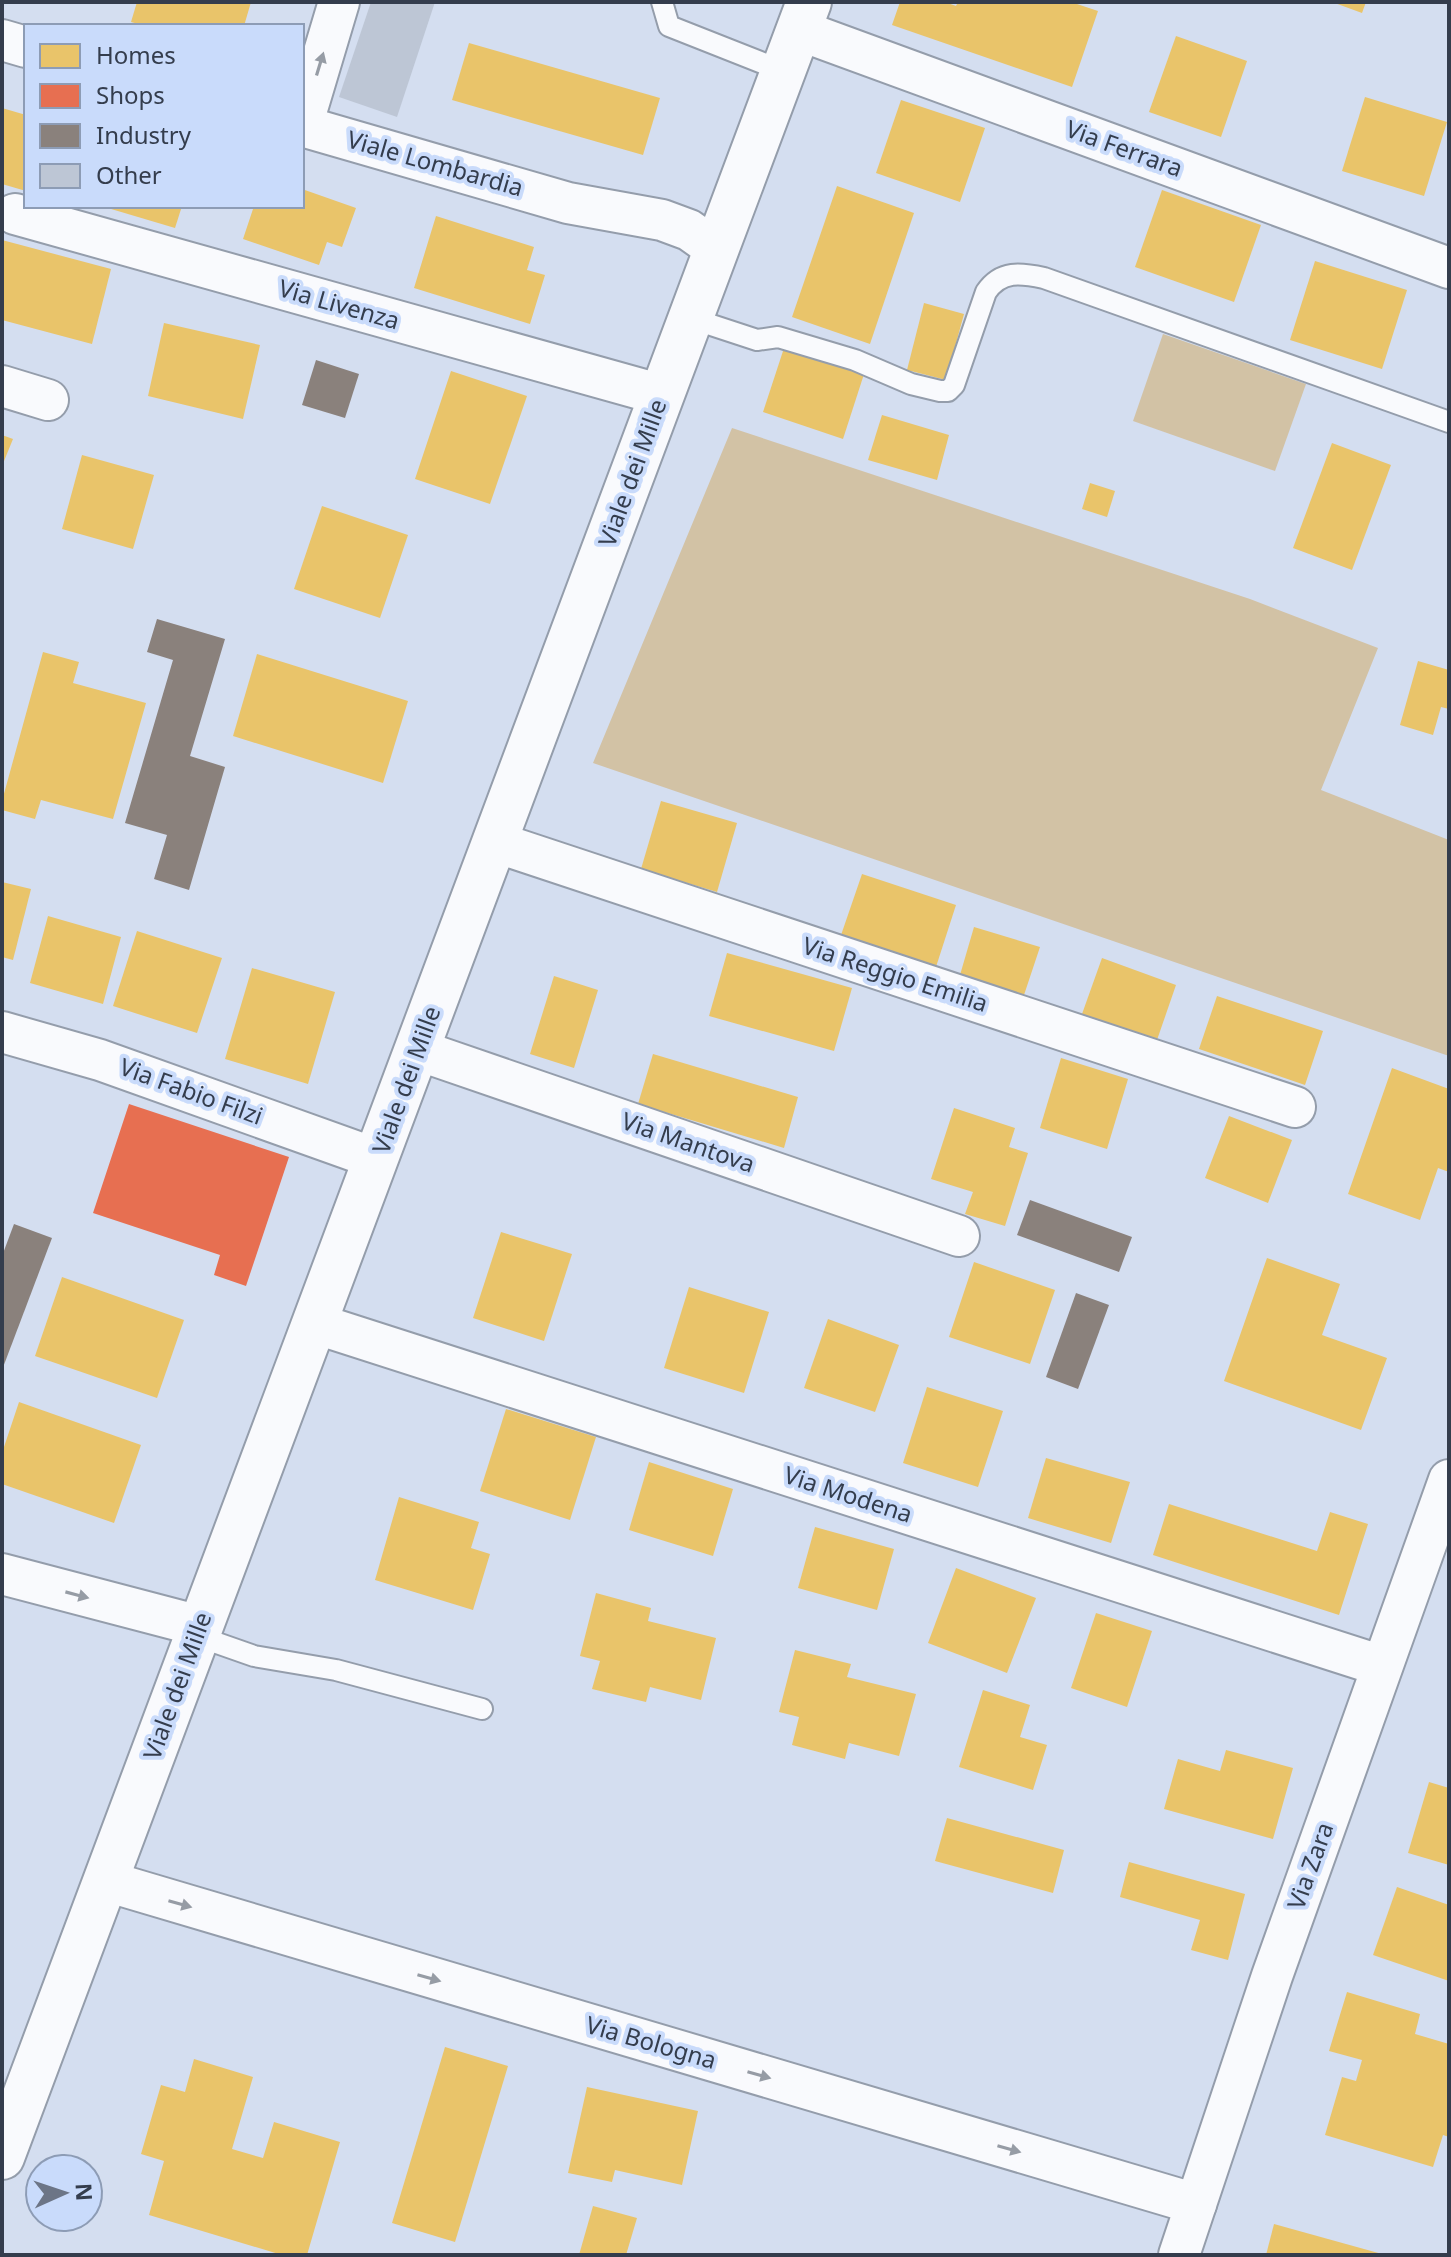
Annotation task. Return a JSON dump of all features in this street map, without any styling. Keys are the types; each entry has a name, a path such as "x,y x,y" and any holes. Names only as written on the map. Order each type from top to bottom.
{"street":[{"path":"304,119 339,2"},
{"name":"Viale dei Mille","path":"2,2157 804,16"},
{"name":"Via Ferrara","path":"804,16 1449,268"},
{"path":"2,40 24,46"},
{"name":"Viale Lombardia","path":"304,127 568,203 662,220 689,230 716,249"},
{"name":"Via Livenza","path":"15,214 662,395"},
{"path":"2,386 48,400"},
{"name":"Via Reggio Emilia","path":"495,842 1295,1107"},
{"name":"Via Fabio Filzi","path":"2,1032 100,1060 377,1159"},
{"name":"Via Mantova","path":"418,1050 959,1236"},
{"name":"Via Modena","path":"314,1323 1382,1666"},
{"name":"Via Zara","path":"1179,2255 1272,1976 1449,1480"},
{"path":"2,1574 198,1631"},
{"name":"Via Bologna","path":"106,1881 1196,2204"}],"lane":[{"path":"662,2 669,26 783,71"},
{"path":"690,318 757,340 778,337 855,360 911,384 948,391 954,385 992,282 1020,272 1449,422"},
{"path":"198,1631 254,1656 336,1670 482,1709"}],"shaded area":[{"path":"1163,334 1306,384 1275,471 1133,421"},
{"path":"732,428 1250,599 1378,648 1321,790 1449,840 1449,1056 593,763"}],"building: Homes":[{"path":"137,2 251,2 245,24 131,22"},
{"path":"900,2 945,2 956,6 958,2 1071,2 1098,11 1072,87 892,25"},
{"path":"1332,2 1366,2 1362,13"},
{"path":"1176,36 1247,61 1221,137 1149,112"},
{"path":"469,43 660,98 643,155 452,100"},
{"path":"1365,97 1447,122 1424,196 1342,171"},
{"path":"901,100 985,128 960,202 876,173"},
{"path":"2,108 24,114 24,190 2,184"},
{"path":"837,186 914,213 870,344 792,317"},
{"path":"304,190 356,208 342,247 327,242 319,265 243,239 253,208 304,208"},
{"path":"1162,190 1261,225 1234,302 1135,267"},
{"path":"108,208 181,208 175,228"},
{"path":"436,216 534,247 527,270 545,275 530,324 414,288"},
{"path":"2,240 111,269 92,344 2,320"},
{"path":"1315,261 1407,290 1382,369 1290,340"},
{"path":"924,303 964,314 946,380 907,370"},
{"path":"164,323 260,345 243,419 148,396"},
{"path":"785,345 865,371 843,439 763,412"},
{"path":"451,371 527,396 490,504 415,479"},
{"path":"882,415 949,435 937,480 868,460"},
{"path":"2,435 13,439 2,466"},
{"path":"1332,443 1391,465 1352,570 1293,548"},
{"path":"82,455 154,475 133,549 62,529"},
{"path":"1090,483 1115,491 1107,517 1082,509"},
{"path":"322,506 408,535 380,618 294,589"},
{"path":"43,652 79,662 73,683 146,703 113,819 41,800 35,819 2,810"},
{"path":"257,654 408,701 383,783 233,736"},
{"path":"1418,661 1449,670 1449,709 1441,707 1433,735 1400,725"},
{"path":"661,801 737,823 717,892 641,869"},
{"path":"862,874 956,905 935,970 840,938"},
{"path":"2,882 31,889 13,960 2,957"},
{"path":"48,916 121,937 103,1004 30,983"},
{"path":"974,927 1040,947 1024,995 960,975"},
{"path":"137,931 222,958 197,1033 113,1006"},
{"path":"727,953 852,988 834,1051 709,1016"},
{"path":"1102,958 1176,985 1157,1040 1082,1014"},
{"path":"252,968 335,992 308,1084 225,1059"},
{"path":"554,976 598,990 574,1068 530,1054"},
{"path":"1217,996 1323,1031 1305,1085 1199,1049"},
{"path":"653,1054 798,1097 784,1148 638,1104"},
{"path":"1061,1058 1128,1079 1107,1149 1040,1128"},
{"path":"1392,1068 1449,1089 1449,1172 1438,1168 1420,1220 1348,1194"},
{"path":"954,1108 1015,1128 1009,1147 1028,1153 1005,1226 965,1214 973,1192 931,1179"},
{"path":"1229,1116 1292,1140 1268,1203 1205,1178"},
{"path":"501,1232 572,1254 544,1341 473,1318"},
{"path":"1267,1258 1340,1284 1322,1335 1387,1358 1361,1430 1224,1381"},
{"path":"974,1262 1055,1290 1030,1364 949,1337"},
{"path":"62,1277 184,1320 157,1398 35,1356"},
{"path":"689,1287 769,1312 744,1393 664,1368"},
{"path":"828,1319 899,1345 875,1412 804,1388"},
{"path":"927,1387 1003,1411 978,1487 903,1463"},
{"path":"19,1402 141,1445 114,1523 2,1484 2,1453"},
{"path":"506,1409 596,1437 570,1520 480,1491"},
{"path":"1046,1458 1130,1482 1111,1543 1028,1518"},
{"path":"649,1462 733,1489 713,1556 629,1530"},
{"path":"399,1497 479,1522 471,1548 490,1554 473,1610 375,1580"},
{"path":"1169,1504 1317,1551 1330,1512 1368,1524 1339,1615 1153,1555"},
{"path":"815,1527 894,1549 877,1610 798,1588"},
{"path":"956,1568 1036,1598 1007,1673 928,1643"},
{"path":"596,1593 651,1608 648,1621 716,1638 701,1700 650,1687 646,1702 592,1689 600,1661 580,1656"},
{"path":"1096,1613 1152,1631 1127,1707 1071,1688"},
{"path":"795,1650 851,1664 847,1677 916,1694 899,1756 849,1743 845,1759 792,1745 799,1717 779,1712"},
{"path":"983,1690 1030,1705 1020,1737 1047,1745 1033,1790 959,1767"},
{"path":"1226,1750 1293,1768 1273,1839 1164,1809 1178,1759 1220,1771"},
{"path":"1429,1782 1449,1788 1449,1865 1408,1853"},
{"path":"947,1818 1064,1850 1053,1893 935,1861"},
{"path":"1129,1862 1245,1894 1228,1960 1191,1950 1200,1920 1120,1897"},
{"path":"1397,1887 1449,1905 1449,1981 1373,1955"},
{"path":"1347,1992 1420,2014 1415,2034 1449,2044 1449,2137 1443,2135 1433,2167 1325,2135 1342,2077 1356,2081 1362,2060 1329,2051"},
{"path":"445,2047 508,2066 455,2242 392,2223"},
{"path":"194,2059 253,2077 232,2149 263,2158 274,2122 340,2142 307,2255 282,2255 149,2215 164,2161 141,2154 161,2085 185,2092"},
{"path":"587,2087 698,2111 682,2185 615,2170 612,2182 568,2173"},
{"path":"593,2206 637,2218 626,2255 579,2255"},
{"path":"1274,2224 1382,2254 1266,2255"}],"building: Shops":[{"path":"129,1104 289,1157 246,1286 214,1275 220,1255 93,1213"}],"building: Industry":[{"path":"316,360 359,374 345,418 302,405"},
{"path":"157,619 225,639 190,756 225,767 189,890 154,879 167,835 125,823 173,660 147,652"},
{"path":"1030,1200 1132,1237 1119,1272 1017,1235"},
{"path":"14,1224 52,1238 2,1370 2,1256"},
{"path":"1076,1293 1109,1305 1078,1389 1046,1377"}],"building: Other":[{"path":"371,2 435,2 397,117 339,97"}]}
